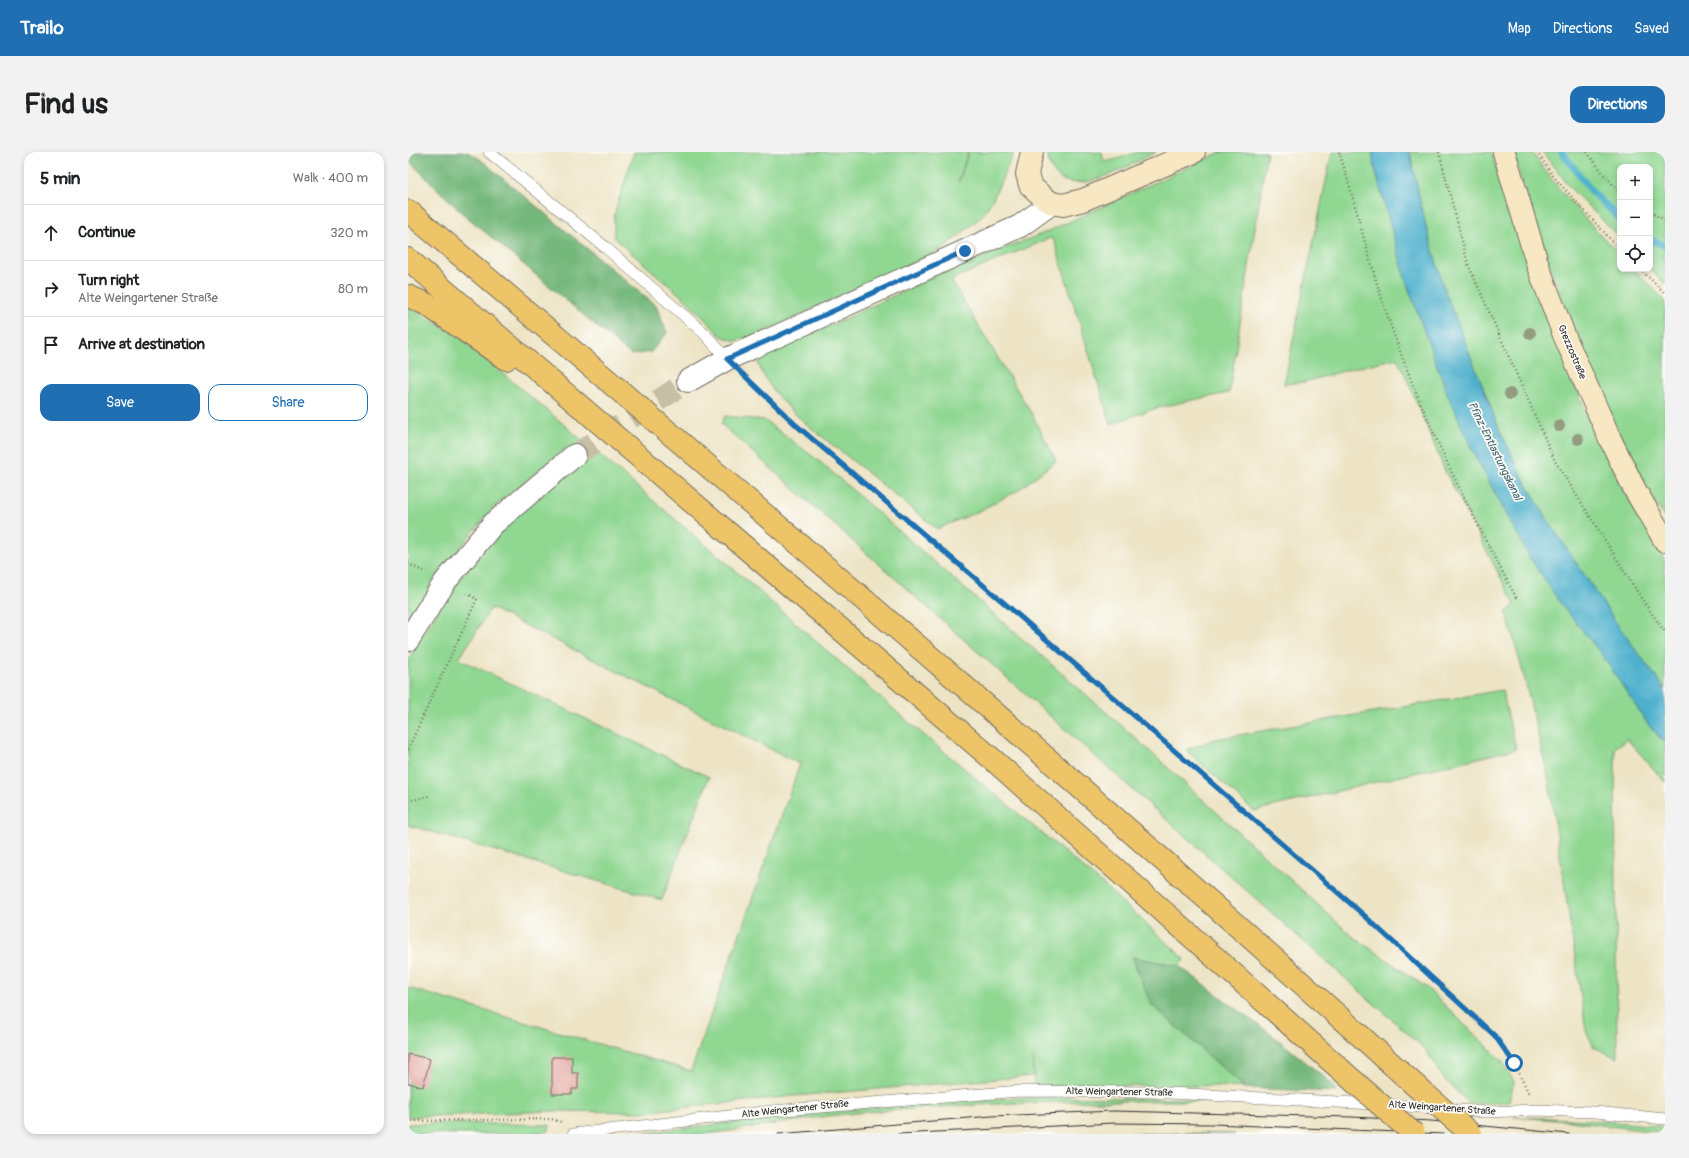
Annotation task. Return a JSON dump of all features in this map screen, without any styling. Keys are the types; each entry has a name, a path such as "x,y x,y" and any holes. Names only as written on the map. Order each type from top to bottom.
{"highway":[{"path":"408,211 640,407 1126,827 1471,1134"},
{"path":"408,259 606,427 1051,810 1414,1134"},
{"path":"408,296 426,304 606,427"}],"street":[{"path":"1032,152 1027,174 1030,185 1040,195 1052,203 1063,205 1083,200 1194,152"},
{"name":"Grezzostraße","path":"1504,152 1538,266 1564,335 1611,441 1635,490 1665,541"},
{"path":"688,381 727,359 1020,226 1052,203"},
{"path":"408,640 445,582 493,524 575,456"}],"lane":[{"path":"489,152 605,247 699,328 727,359"},
{"name":"Alte Weingartener Straße","path":"573,1134 780,1110 1020,1091 1151,1092 1386,1104 1486,1112 1536,1110 1595,1112 1665,1119"}],"path":[{"path":"1339,152 1349,181 1376,281 1408,369 1442,454 1477,525 1517,599"},
{"path":"1439,152 1468,264 1555,461 1645,604 1665,632"},
{"path":"1537,152 1552,176 1617,247"},
{"path":"1587,152 1605,176 1617,189"},
{"path":"1653,214 1665,220"},
{"path":"1643,272 1665,293"},
{"path":"727,359 796,425 1023,619 1366,917 1469,1010 1495,1036 1514,1063 1536,1110"},
{"path":"408,749 477,598 445,582"},
{"path":"408,801 429,796"},
{"path":"408,1121 551,1118 590,1131"}],"green space":[{"path":"408,152 468,152 481,160 656,306 667,333 651,352 631,355 460,211 408,160"},
{"path":"634,152 968,152 958,183 969,152 1014,152 993,199 982,216 940,250 757,335 735,341 721,336 687,301 614,238 614,215"},
{"path":"1047,152 1102,152 1104,161 1114,160 1137,152 1157,152 1111,174 1077,183 1063,180 1053,170"},
{"path":"1221,152 1267,152 1229,393 1154,409 1111,425 1054,240 1050,238 955,278 952,282 1033,416 1056,461 1017,491 977,512 937,529 799,418 774,392 765,378 758,363 764,354 845,319 939,274 1049,231"},
{"path":"1332,152 1372,152 1376,173 1407,284 1448,395 1475,456 1501,501 1648,724 1665,743 1665,782 1627,739 1615,748 1617,1058 1594,1047 1586,1031 1549,781 1525,680 1506,612 1515,605 1445,471 1404,372 1396,358 1305,382 1284,384"},
{"path":"1410,152 1491,152 1517,233 1582,402 1620,484 1665,561 1665,689 1619,627 1549,522 1524,480 1501,433 1444,289 1423,215"},
{"path":"1513,152 1532,152 1562,193 1617,252 1617,272 1637,272 1665,300 1665,519 1618,431 1597,386 1560,294"},
{"path":"1542,152 1665,152 1665,284 1653,272 1653,164 1617,164 1617,235 1572,190"},
{"path":"408,307 454,333 549,412 729,565 906,720 1099,881 1185,959 1179,966 1133,957 1151,1004 1245,1088 1215,1086 1034,1086 1033,1059 1033,1076 794,1096 641,1112 552,1111 408,1117 408,988 691,1071 800,764 491,608 459,659 709,777 662,900 408,825 408,661 421,637 461,577 514,516 575,455 566,448 494,507 438,574 408,622"},
{"path":"725,416 764,420 819,461 1132,735 1351,935 1427,988 1502,1061 1514,1082 1509,1102 1470,1104 1442,1077 1425,1049 721,424"},
{"path":"1502,690 1516,749 1254,811 1186,750 1215,739"},
{"path":"1132,957 1179,966 1276,1038 1334,1085 1336,1092 1245,1088 1151,1004"},
{"path":"1043,1097 1205,1099 1277,1104 1123,1101 970,1105 847,1114 705,1134 637,1134 890,1106"},
{"path":"1513,1117 1589,1120 1665,1127 1665,1133 1570,1121"},
{"path":"457,1123 550,1125 549,1131 529,1134 408,1134 408,1124"},
{"path":"1188,1133 1235,1134 1106,1134"}],"water":[{"name":"Pfinz-Entlastungskanal","path":"1372,152 1410,152 1423,215 1444,289 1501,433 1524,480 1549,522 1619,627 1665,689 1665,743 1648,724 1602,655 1559,601 1530,558 1475,456 1448,395 1407,284 1376,173"}],"building":[{"path":"408,1054 430,1059 423,1087 408,1083"},
{"path":"552,1057 572,1057 572,1073 578,1073 578,1089 572,1089 572,1094 552,1094"}],"waterway":[{"path":"1562,152 1593,193 1617,216"},
{"path":"1653,240 1665,246"}],"tunnel":[{"path":"575,455 688,381"}],"tram line":[{"path":"778,1134 992,1116 1114,1111 1352,1117 1431,1121 1569,1134"},
{"path":"898,1134 1114,1123 1213,1124 1444,1134"}],"route":[{"path":"965,251 727,359 796,425 1017,614 1366,917 1469,1010 1495,1036 1514,1063"}]}
